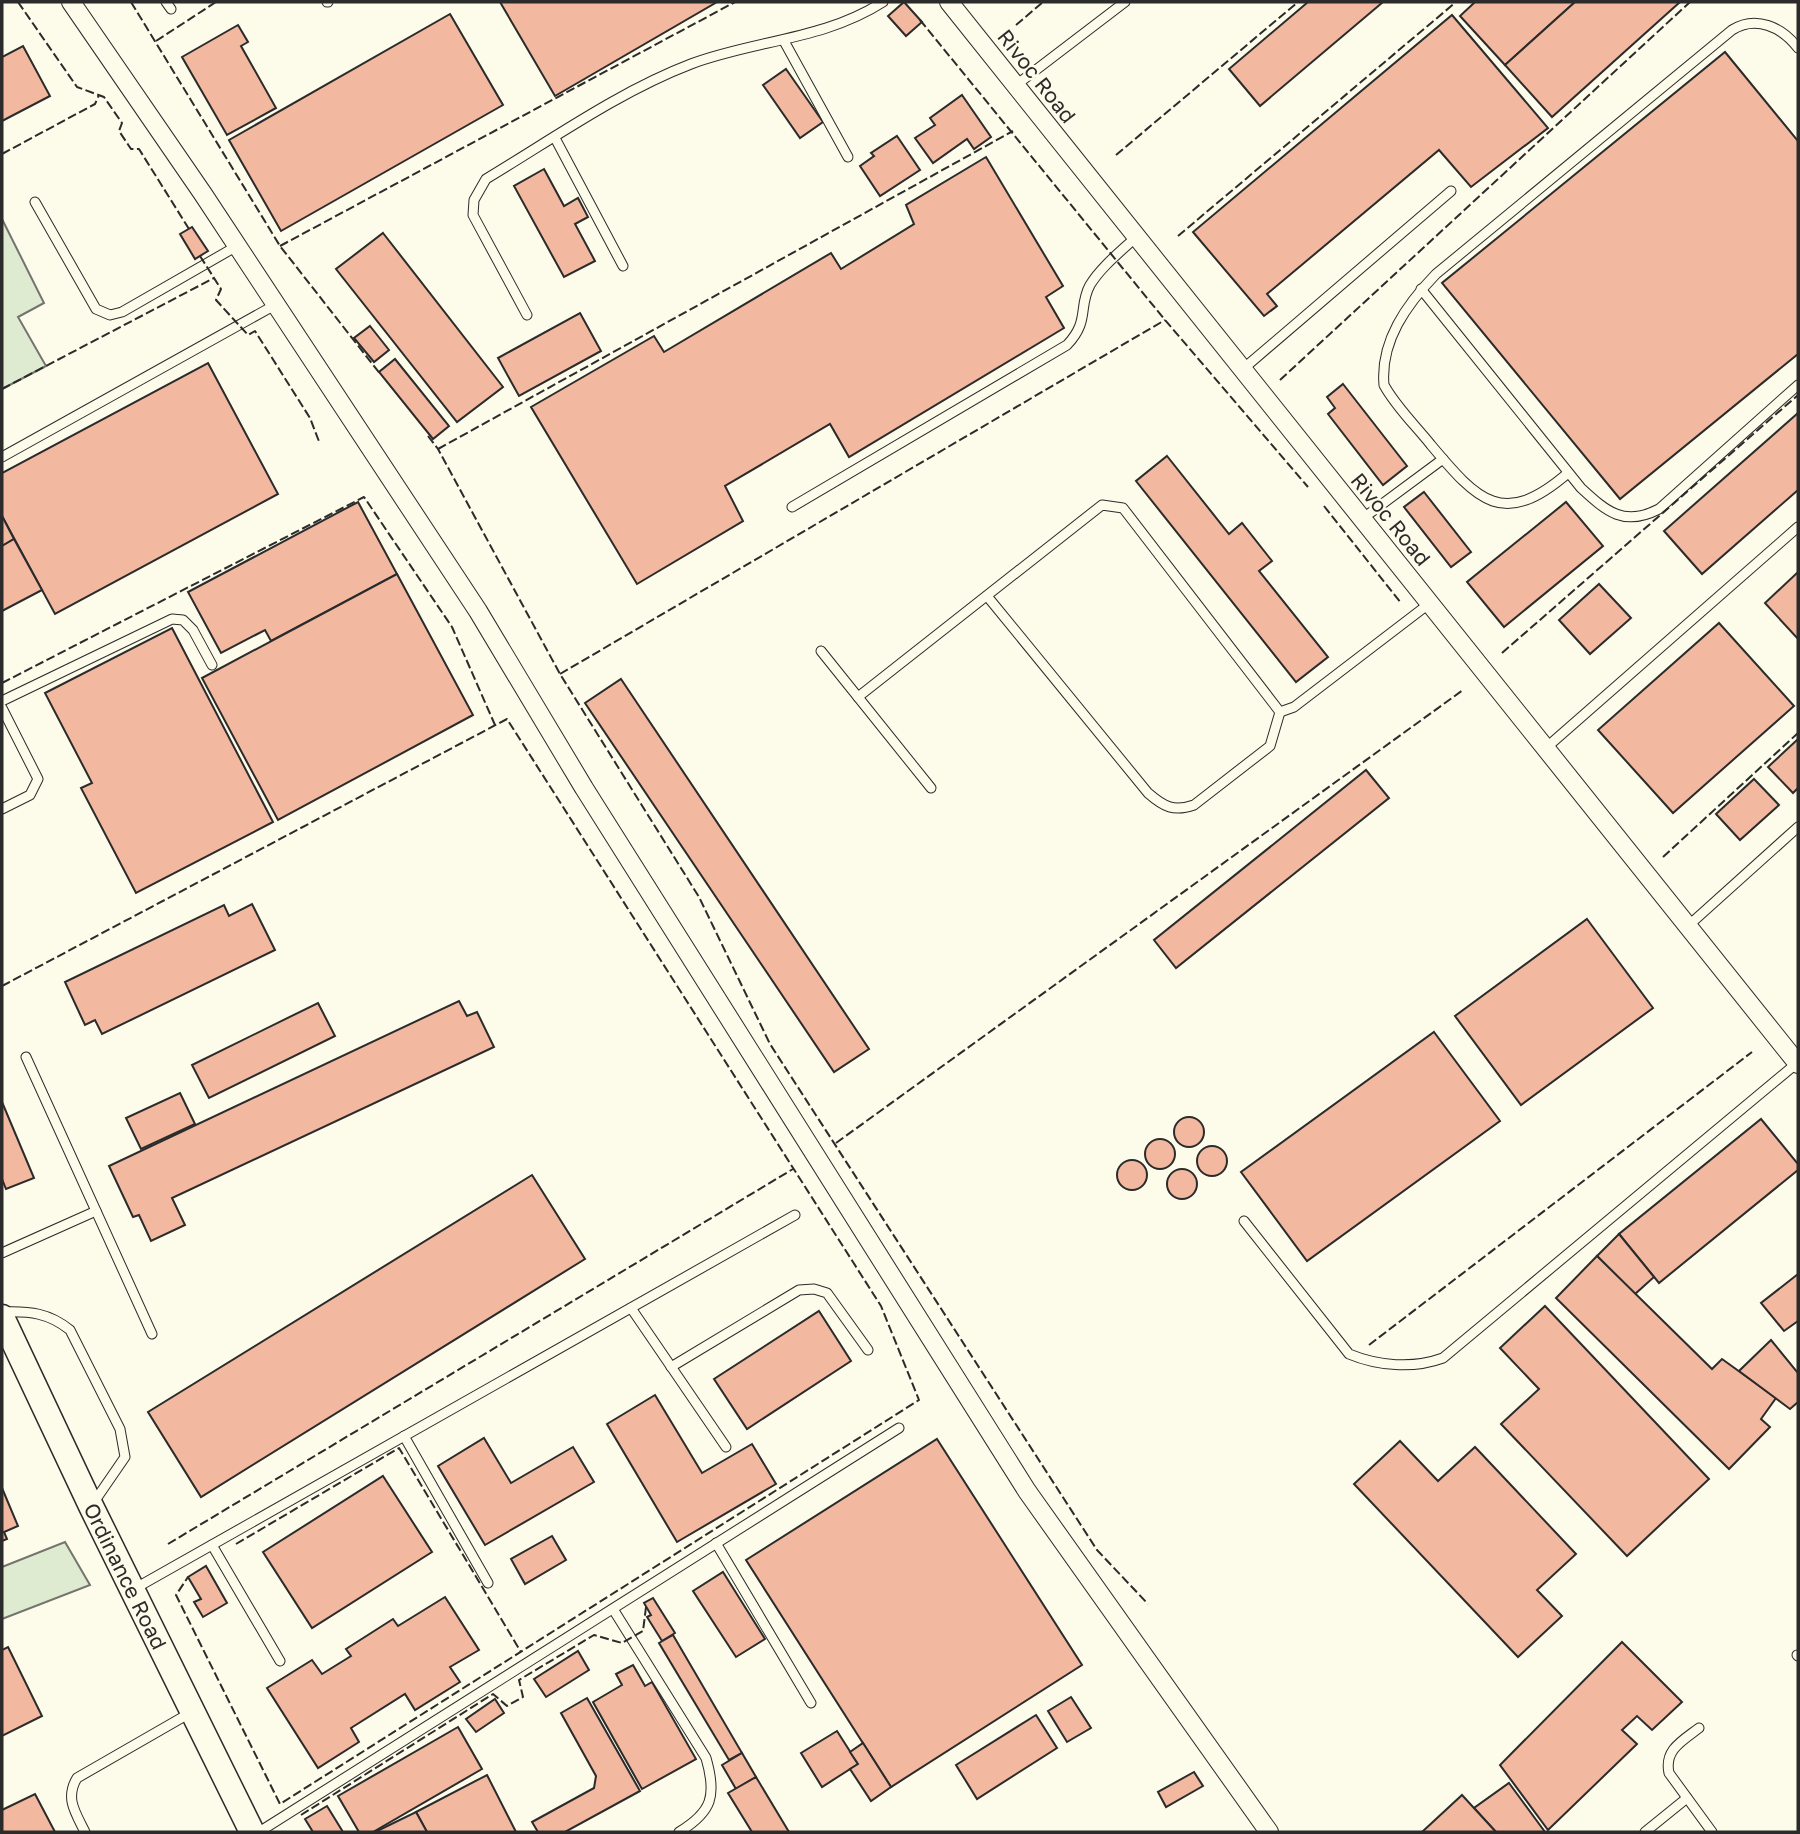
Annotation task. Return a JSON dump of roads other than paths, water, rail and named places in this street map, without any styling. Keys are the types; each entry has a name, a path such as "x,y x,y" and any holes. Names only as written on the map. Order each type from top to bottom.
{"street":[{"path":"71,2 237,246 478,611 584,788 1027,1491 1269,1832"},
{"name":"Rivoc Road","path":"949,2 1798,1064"},
{"name":"Ordinance Road","path":"2,1314 91,1506 252,1832"}],"lane":[{"path":"527,316 473,215 474,200 485,179 652,81 692,63 841,25 883,2"},
{"path":"1015,86 1125,2"},
{"path":"1569,473 1547,491 1531,498 1495,503 1480,498 1443,459 1384,385 1392,334 1421,289 1436,274 1742,24 1755,22 1780,30 1798,48"},
{"path":"784,41 848,158"},
{"path":"555,138 623,266"},
{"path":"1243,369 1451,191"},
{"path":"35,202 96,309 110,315 122,312 237,246"},
{"path":"792,507 1067,345 1084,319 1090,286 1135,238"},
{"path":"1421,289 1581,488 1613,514 1644,516 1659,509 1798,385"},
{"path":"2,457 275,305"},
{"path":"1362,519 1443,459"},
{"path":"858,697 1102,505 1123,508 1280,712"},
{"path":"1547,747 1798,527"},
{"path":"987,596 1148,793 1163,807 1180,810 1194,805 1270,746 1280,712"},
{"path":"1280,712 1294,707 1430,603"},
{"path":"2,701 172,619 183,620 193,630 212,665"},
{"path":"821,651 931,788"},
{"path":"2,708 38,779 30,794 2,809"},
{"path":"1688,926 1798,827"},
{"path":"26,1057 152,1334"},
{"path":"1244,1222 1349,1354 1368,1362 1423,1365 1443,1358 1798,1064"},
{"path":"2,1253 96,1211"},
{"path":"132,1590 795,1215"},
{"path":"671,1367 799,1290 814,1289 827,1293 868,1350"},
{"path":"631,1308 726,1447"},
{"path":"2,1314 42,1314 58,1320 70,1331 120,1429 126,1445 125,1457 91,1506"},
{"path":"260,1832 899,1428"},
{"path":"404,1436 488,1583"},
{"path":"716,1543 811,1703"},
{"path":"212,1545 280,1661"},
{"path":"613,1609 706,1758 712,1778 710,1803 701,1819 678,1832"},
{"path":"85,1832 71,1802 69,1790 77,1777 192,1712"},
{"path":"1699,1728 1672,1750 1666,1762 1669,1773 1712,1832"},
{"path":"1645,1832 1687,1798"}]}
